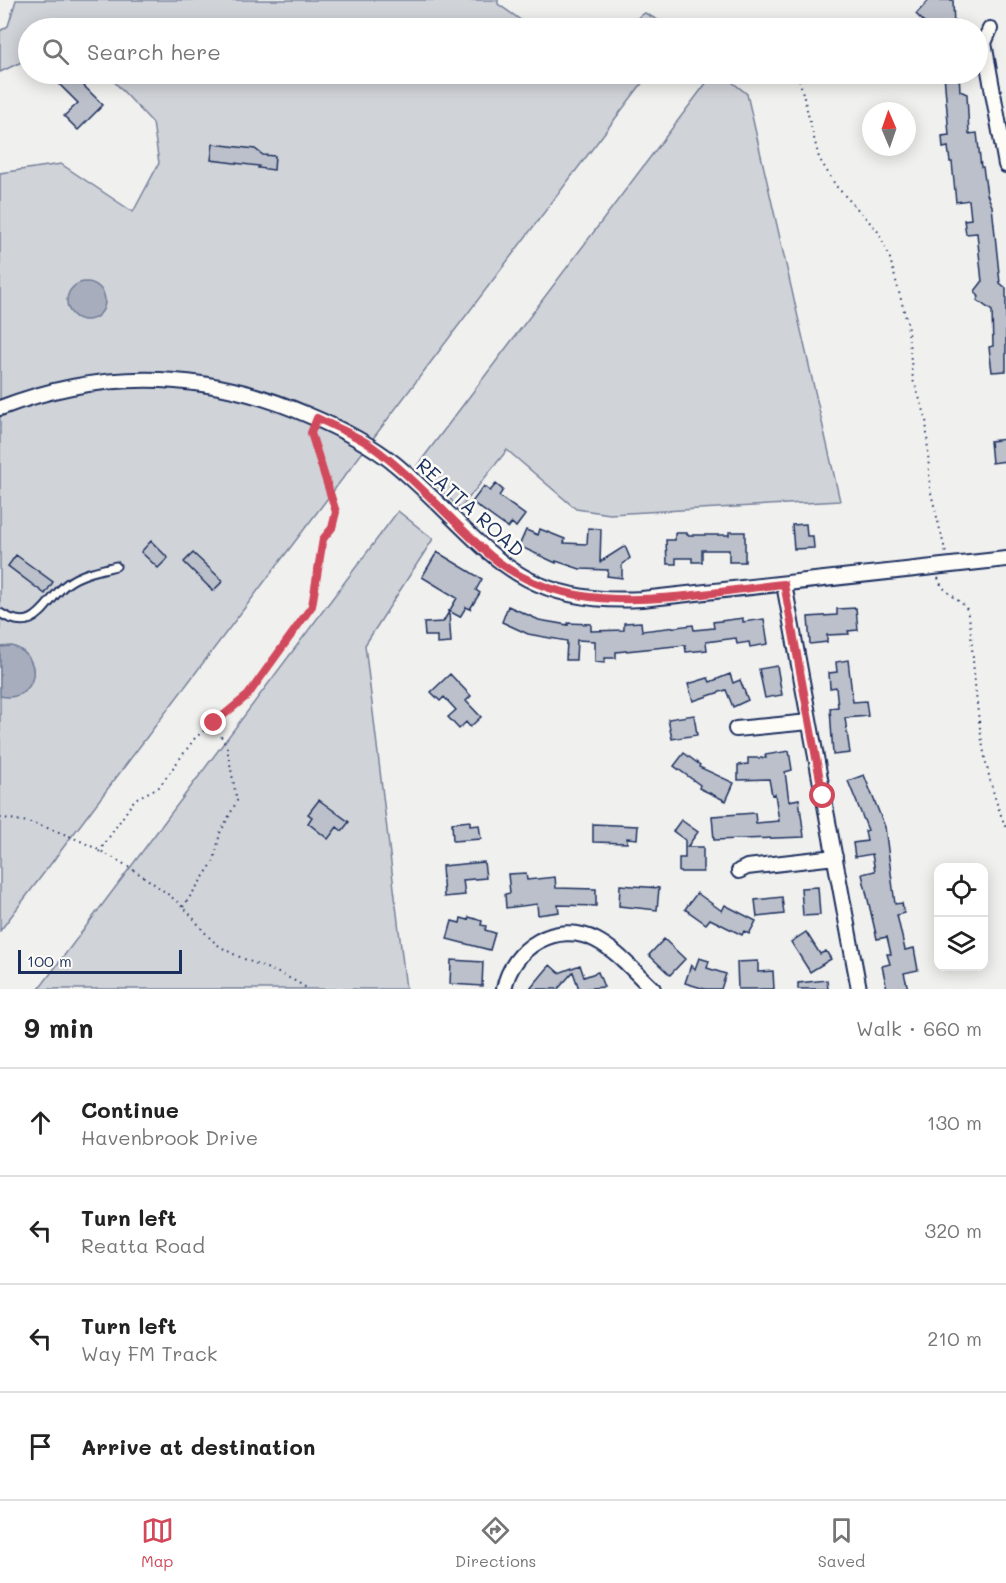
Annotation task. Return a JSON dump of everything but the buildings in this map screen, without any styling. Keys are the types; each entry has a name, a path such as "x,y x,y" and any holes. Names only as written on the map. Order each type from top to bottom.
{"street":[{"path":"988,34 990,29"},
{"path":"988,65 1006,165"},
{"name":"REATTA ROAD","path":"0,408 62,387 142,379 185,381 229,388 267,398 317,418 367,444 394,463 485,551 510,570 538,584 566,594 618,600 1006,559"},
{"path":"784,584 859,989"},
{"path":"736,729 809,722"},
{"path":"739,871 747,867 835,857"},
{"path":"504,989 509,973 522,953 548,936 566,933 581,934 596,940 613,951 653,989"}],"lane":[{"path":"0,613 18,621 36,617 66,585 87,574 116,566"}],"path":[{"path":"800,84 819,158 836,186 877,230 889,255 907,322 913,380 926,417 930,489 943,566 942,587 966,607 970,622 977,723 988,774 1006,828"},
{"path":"99,852 135,799 159,787 195,738 248,695 312,606 323,539 332,528 336,512 311,433 317,418"},
{"path":"183,907 214,861 220,833 237,801 227,748 214,723"},
{"path":"0,818 58,830 129,867 183,907 220,947 290,976 308,989"}],"shaded area":[{"path":"16,0 498,0 498,4 518,18 18,18 18,64 0,72 0,31 8,26"},
{"path":"645,13 654,18 638,18"},
{"path":"116,84 641,84 0,931 0,173 61,164 133,212 159,163 153,123"},
{"path":"705,84 734,84 747,94 840,501 610,514 576,509 507,450 460,509 417,466"},
{"path":"398,511 433,539 365,645 406,989 39,989"}],"water":[{"path":"86,282 99,288 105,301 99,314 86,320 73,314 67,301 73,288"},
{"path":"12,646 23,652 30,660 33,678 29,687 22,693 12,697 0,696 0,647"}],"route":[{"path":"214,723 248,695 275,654 312,606 323,539 332,528 336,512 330,487 311,433 317,418 367,444 394,463 485,551 510,570 538,584 566,594 592,599 642,599 784,584 823,796"}]}
